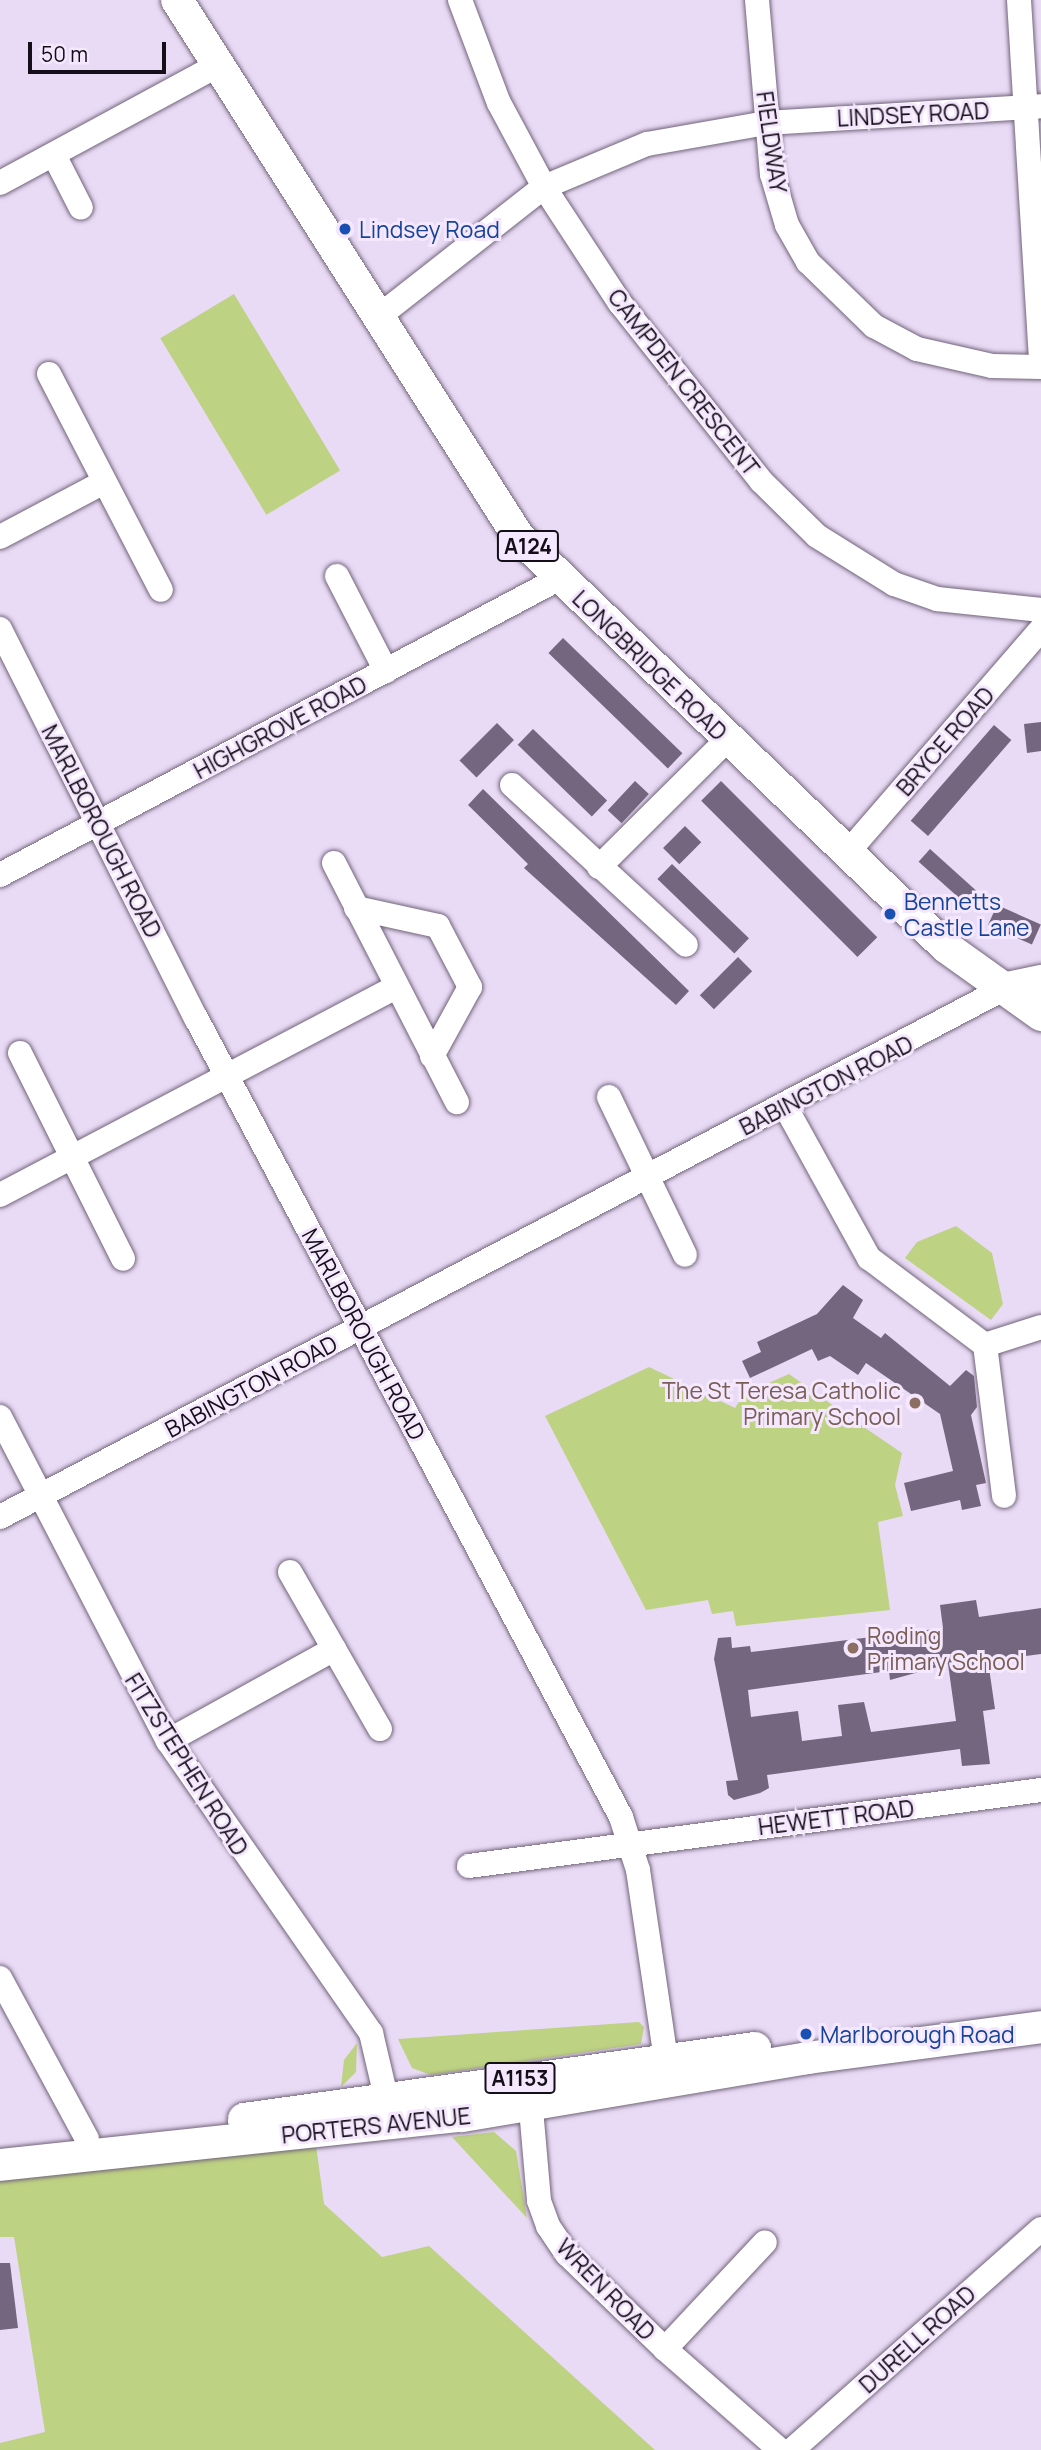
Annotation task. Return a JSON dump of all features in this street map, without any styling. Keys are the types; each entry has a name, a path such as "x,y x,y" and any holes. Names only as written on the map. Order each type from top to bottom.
{"main road":[{"name":"LONGBRIDGE ROAD","path":"177,0 222,63 518,536 946,947 1041,1015"},
{"path":"1003,989 1041,981"},
{"name":"PORTERS AVENUE","path":"530,2092 666,2059 1041,2012"},
{"name":"PORTERS AVENUE","path":"0,2165 530,2092 1041,2027"},
{"name":"PORTERS AVENUE","path":"0,2150 87,2139 390,2112"}],"street":[{"name":"CAMPDEN CRESCENT","path":"460,0 499,103 544,187 620,303 699,408 817,537 894,584 937,599 1041,610"},
{"name":"FIELDWAY","path":"757,0 766,123 787,225 833,293 917,349 992,366 1041,367"},
{"path":"1019,0 1034,107 1041,358"},
{"path":"0,183 222,63"},
{"name":"LINDSEY ROAD","path":"379,317 544,187 682,133 766,123 1034,107"},
{"path":"54,155 81,208"},
{"path":"49,374 161,590"},
{"path":"0,537 104,482"},
{"path":"337,576 386,671"},
{"name":"HIGHGROVE ROAD","path":"0,875 560,578"},
{"name":"MARLBOROUGH ROAD","path":"0,629 227,1075 631,1844 666,2059"},
{"name":"BRYCE ROAD","path":"848,852 1041,629"},
{"path":"599,867 728,739"},
{"path":"512,785 686,945"},
{"path":"334,863 395,988 457,1102"},
{"path":"356,908 438,926 470,987 432,1056"},
{"path":"0,1195 395,988"},
{"name":"BABINGTON ROAD","path":"0,1517 1003,989"},
{"path":"20,1053 123,1259"},
{"path":"609,1097 685,1255"},
{"path":"785,1106 869,1258 985,1345 1004,1496"},
{"path":"985,1345 1041,1326"},
{"name":"FITZSTEPHEN ROAD","path":"0,1417 168,1741 371,2033 390,2112"},
{"path":"290,1572 380,1729"},
{"path":"168,1741 334,1649"},
{"name":"HEWETT ROAD","path":"469,1866 1041,1790"},
{"path":"0,1978 87,2139"},
{"name":"WREN ROAD","path":"530,2092 539,2201 548,2226 567,2254 665,2349 779,2450"},
{"name":"DURELL ROAD","path":"792,2450 1041,2229"},
{"path":"665,2349 765,2242"}],"green space":[{"path":"234,294 340,471 266,515 160,338"},
{"path":"956,1226 992,1253 1003,1304 991,1320 905,1258 917,1242"},
{"path":"649,1367 735,1408 744,1394 789,1374 838,1409 835,1415 848,1424 852,1419 902,1453 895,1485 903,1516 878,1522 890,1610 736,1626 733,1611 712,1614 708,1600 646,1610 545,1416"},
{"path":"639,2022 644,2027 641,2044 431,2075 412,2068 398,2039"},
{"path":"357,2043 356,2072 341,2087 344,2060"},
{"path":"494,2132 516,2151 527,2218 452,2137"},
{"path":"316,2145 324,2204 382,2257 429,2246 655,2450 0,2450 0,2443 45,2432 14,2237 0,2237 0,2176"}],"building":[{"path":"563,638 682,753 668,768 548,653"},
{"path":"1041,722 1041,751 1027,753 1024,724"},
{"path":"497,723 514,740 476,777 460,760"},
{"path":"994,725 1011,740 928,836 911,821"},
{"path":"533,729 607,801 592,816 518,745"},
{"path":"635,781 649,794 622,823 608,810"},
{"path":"721,781 877,937 857,957 701,801"},
{"path":"483,789 689,991 676,1005 524,868 528,864 468,805"},
{"path":"685,826 701,842 679,864 663,848"},
{"path":"930,849 976,890 965,903 919,862"},
{"path":"672,864 749,938 734,953 657,879"},
{"path":"997,905 1041,925 1032,945 988,925"},
{"path":"738,957 752,971 714,1009 700,995"},
{"path":"843,1285 863,1300 853,1318 881,1338 885,1333 950,1386 966,1370 974,1376 977,1407 971,1415 986,1483 976,1485 981,1506 962,1510 960,1500 911,1511 904,1483 953,1471 940,1414 866,1363 858,1375 830,1356 818,1361 812,1349 750,1378 742,1361 761,1352 757,1342 817,1314"},
{"path":"976,1600 979,1617 1041,1608 1041,1654 988,1661 995,1709 983,1711 990,1764 962,1766 960,1749 767,1775 769,1788 760,1793 734,1800 728,1795 726,1781 738,1780 714,1659 718,1638 731,1637 732,1648 750,1646 751,1652 943,1628 940,1605","holes":["948,1664 956,1721 871,1732 864,1702 838,1705 842,1736 802,1741 798,1711 751,1717 748,1690 889,1671 890,1680"]},
{"path":"0,2263 10,2263 18,2328 0,2330"}],"place":[{"name":"Lindsey Road","path":"345,229"},
{"name":"Bennetts Castle Lane","path":"890,914"},
{"name":"The St Teresa Catholic Primary School","path":"915,1403"},
{"name":"Roding Primary School","path":"853,1648"},
{"name":"Marlborough Road","path":"806,2034"}]}
